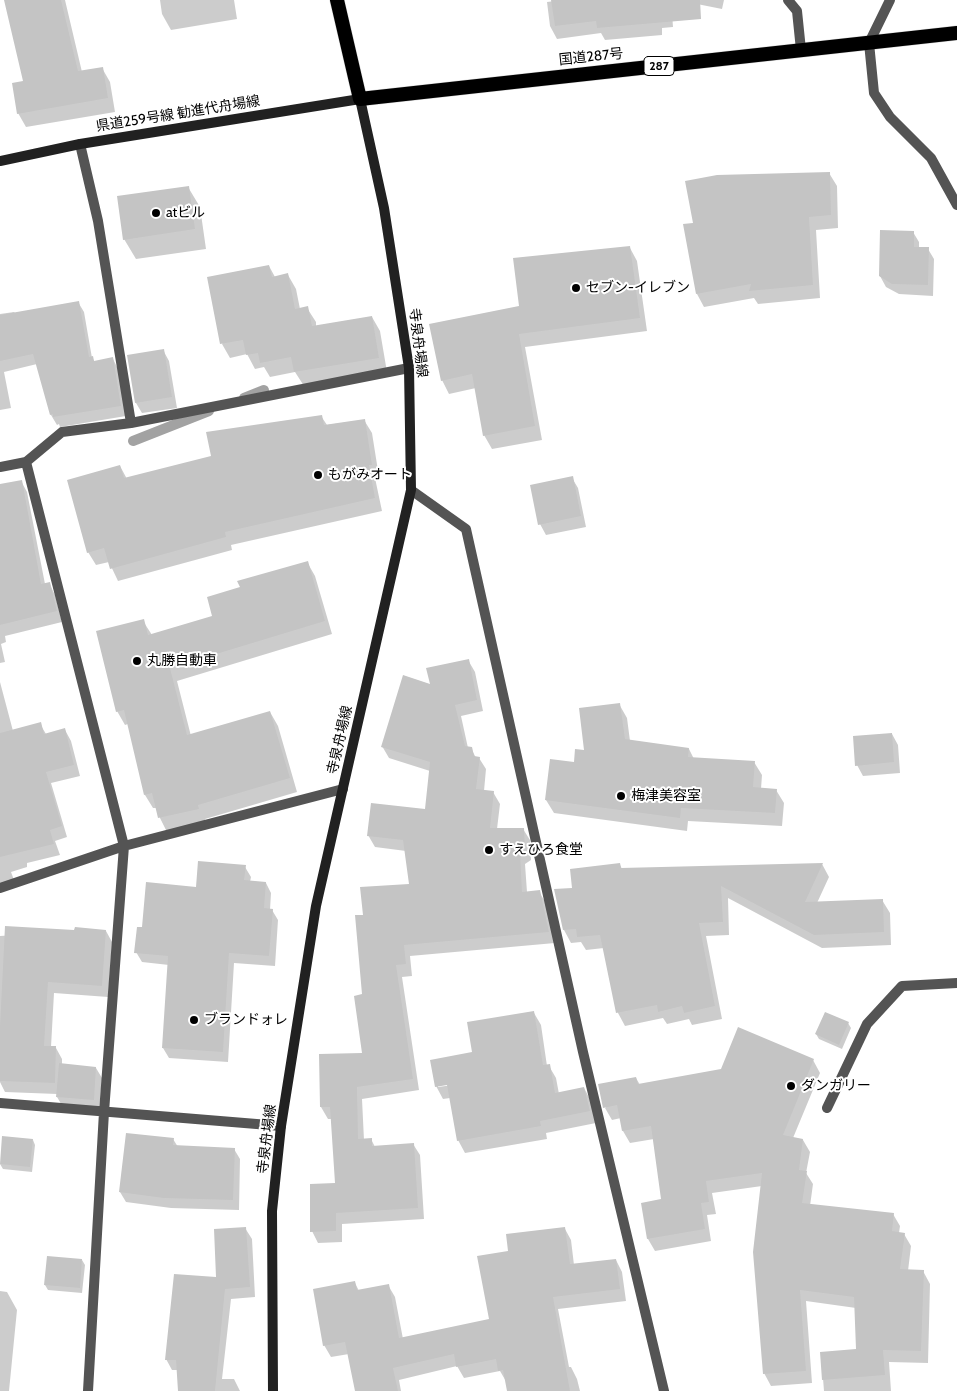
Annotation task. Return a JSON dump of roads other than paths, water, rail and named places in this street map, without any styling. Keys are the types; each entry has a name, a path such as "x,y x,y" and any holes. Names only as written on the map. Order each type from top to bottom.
{"highway":[{"path":"337,0 360,99"},
{"name":"国道287号","path":"360,99 957,33"}],"main road":[{"name":"県道259号線 勧進代舟場線","path":"0,161 80,144 360,99"},
{"name":"寺泉舟場線","path":"273,1391 272,1211 281,1126 316,906 411,490 409,368 384,208 360,99"}],"street":[{"path":"788,0 797,11 801,50"},
{"path":"890,0 869,43 874,93 890,117 931,158 957,205"},
{"path":"80,144 98,221 131,423"},
{"path":"0,467 26,462 62,432 131,423 409,368"},
{"path":"26,462 124,846 104,1112 88,1391"},
{"path":"411,490 466,528 581,1042 664,1391"},
{"path":"0,888 124,846 343,789"},
{"path":"826,1108 867,1024 902,986 957,983"},
{"path":"0,1103 281,1126"}],"waterway":[{"path":"244,398 264,390"},
{"path":"133,441 209,411"}],"place":[{"name":"atビル","path":"156,213"},
{"name":"セブン-イレブン","path":"576,288"},
{"name":"もがみオート","path":"318,475"},
{"name":"丸勝自動車","path":"137,661"},
{"name":"梅津美容室","path":"621,796"},
{"name":"すえひろ食堂","path":"489,850"},
{"name":"ブランドォレ","path":"194,1020"},
{"name":"ダンガリー","path":"791,1086"}]}
